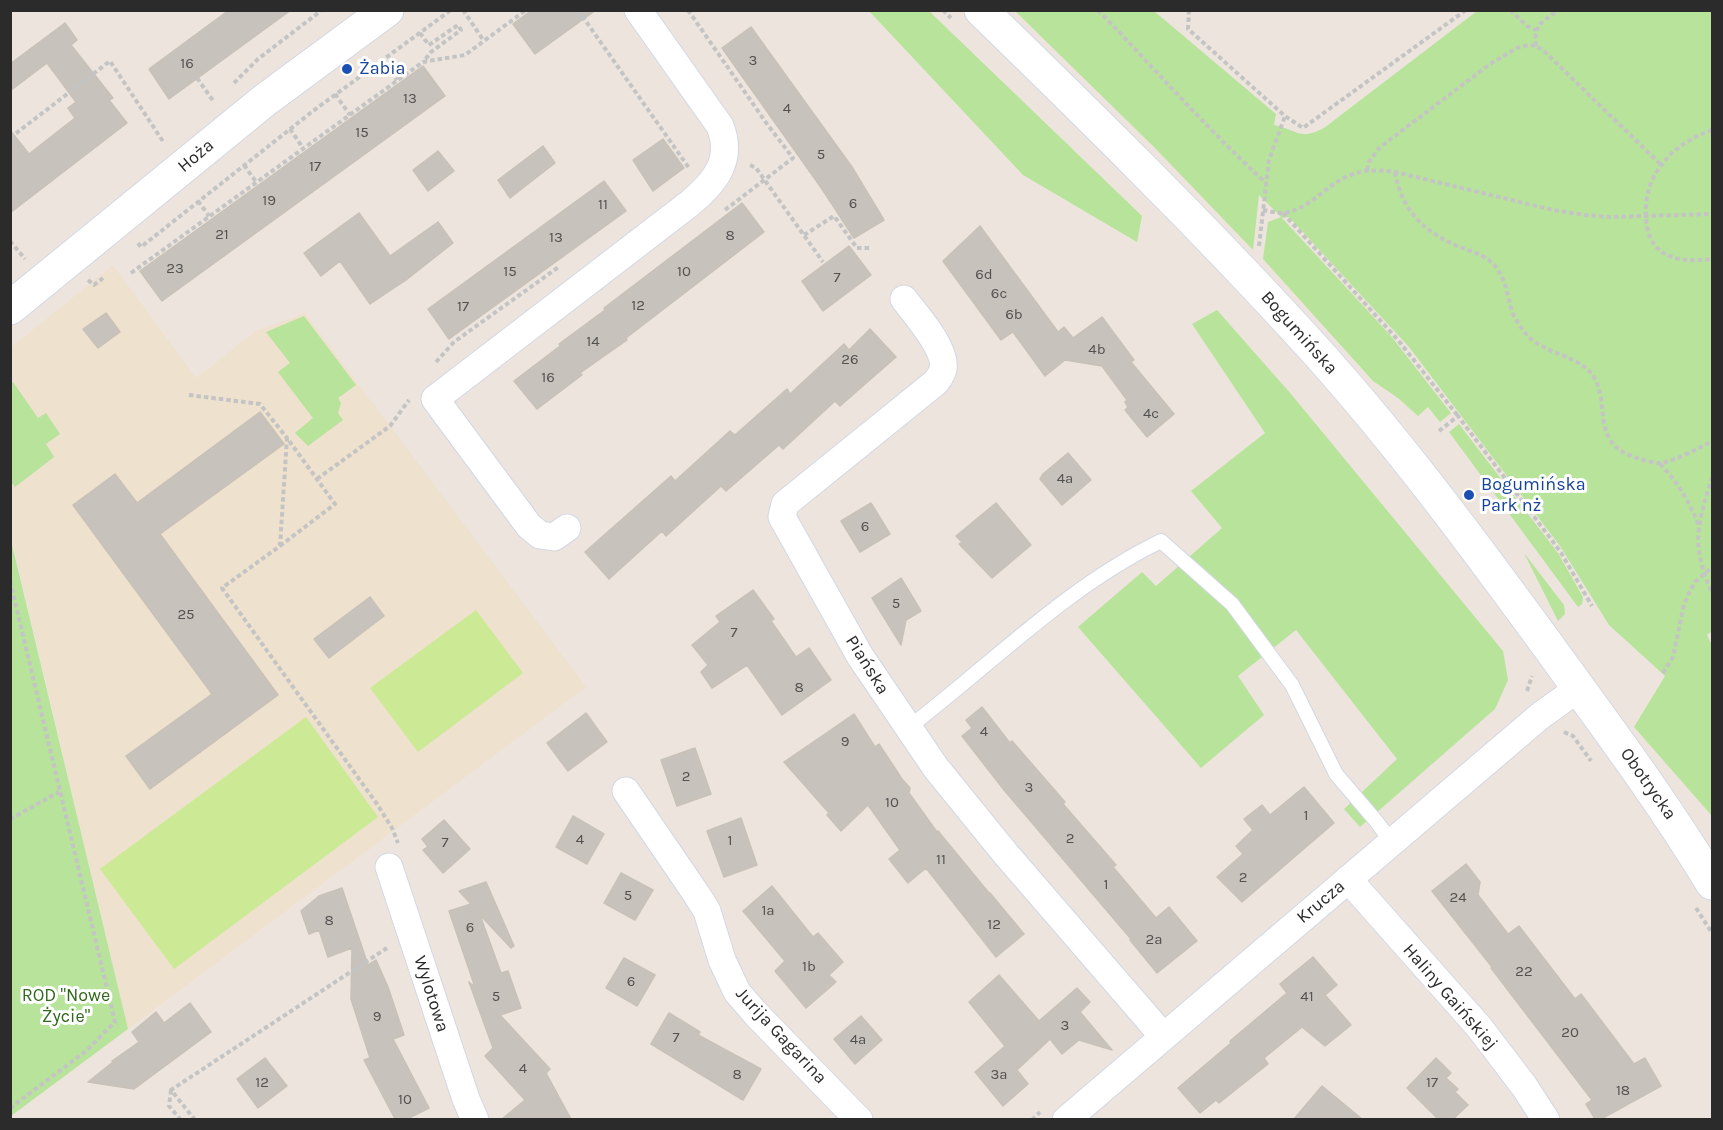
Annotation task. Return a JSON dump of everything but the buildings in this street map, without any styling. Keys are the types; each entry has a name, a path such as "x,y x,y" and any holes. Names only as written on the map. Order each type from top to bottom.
{"street":[{"name":"Hoża","path":"10,308 225,131 318,59 387,10"},
{"path":"567,528 554,537 540,535 529,526 435,399 689,204 711,183 720,169 725,145 720,126 638,10"},
{"name":"Bogumińska","path":"966,15 1213,240 1305,339 1413,465 1579,688"},
{"name":"Piańska","path":"904,299 942,354 943,369 936,382 785,504 782,517 860,656 936,768 1163,1036"},
{"name":"Krucza","path":"1066,1119 1540,716 1579,688"},
{"name":"Obotrycka","path":"1579,688 1688,842 1713,883"},
{"name":"Jurija Gagarina","path":"626,790 707,911 722,960 737,992 859,1119"},
{"name":"Wylotowa","path":"389,867 466,1099 475,1119"},
{"name":"Haliny Gaińskiej","path":"1348,879 1479,1027 1546,1119"}],"lane":[{"path":"908,728 1068,598 1101,574 1161,541 1232,604 1292,685 1336,774 1377,821 1391,842"}],"path":[{"path":"135,240 141,247 335,94 451,10"},
{"path":"463,10 484,40"},
{"path":"423,62 465,55 526,10"},
{"path":"578,10 691,171"},
{"path":"943,10 966,15"},
{"path":"1098,10 1150,63 1192,111 1266,183"},
{"path":"1189,10 1188,29 1286,116 1303,128 1466,10"},
{"path":"1510,10 1527,26 1536,30"},
{"path":"1536,46 1538,26 1558,10"},
{"path":"131,273 423,62 431,52 461,30 458,25 429,45 420,33"},
{"path":"1367,170 1369,162 1379,148 1491,64 1517,48 1528,45 1543,50 1661,165"},
{"path":"382,60 397,80"},
{"path":"10,138 110,61 165,144"},
{"path":"198,78 215,102"},
{"path":"335,94 350,115"},
{"path":"1255,286 1269,160 1286,116"},
{"path":"290,129 303,148"},
{"path":"1713,130 1695,136 1684,143 1661,165 1649,188 1646,216 1650,238 1659,250 1683,260 1713,259"},
{"path":"244,165 256,182"},
{"path":"756,168 823,262"},
{"path":"1263,210 1282,213 1302,207 1349,175 1367,170 1378,170 1395,172 1553,210 1585,215 1611,217 1713,214"},
{"path":"1395,172 1402,200 1414,216 1447,242 1484,256 1494,264 1503,276 1510,306 1517,322 1528,336 1541,347 1580,363 1589,370 1598,386 1603,426 1617,448 1628,455 1659,464 1713,441"},
{"path":"198,201 209,216"},
{"path":"1282,213 1398,340 1560,551 1592,606"},
{"path":"804,235 834,216 857,248 872,248"},
{"path":"10,241 25,259"},
{"path":"189,394 260,404 335,504 222,588 392,828"},
{"path":"1439,431 1458,417"},
{"path":"280,546 287,438"},
{"path":"1659,464 1681,490 1699,525"},
{"path":"1713,477 1699,525 1700,556 1704,574 1713,592"},
{"path":"1663,673 1673,657 1684,604 1695,582 1713,567"},
{"path":"10,581 115,1022 87,1051 10,1108"},
{"path":"1522,696 1528,690 1532,680 1530,667"},
{"path":"10,819 59,792"},
{"path":"1707,925 1713,933"},
{"path":"181,1119 169,1106 171,1090 388,948 413,938"},
{"path":"171,1090 195,1119"}],"shaded area":[{"path":"113,265 196,378 256,331 305,313 586,687 128,1029 11,536 10,348"}],"green space":[{"path":"869,11 929,11 1142,216 1137,242 1023,175"},
{"path":"1015,11 1154,11 1276,114 1274,125 1309,134 1324,128 1477,11 1712,11 1712,631 1707,635 1712,645 1712,816 1634,727 1665,676 1609,625 1560,546 1409,347 1289,217 1282,218 1391,336 1451,413 1440,422 1428,407 1418,416 1398,398 1373,381 1263,259 1268,222 1281,217 1259,195 1253,250 1155,148"},
{"path":"1217,310 1291,394 1503,651 1508,680 1495,709 1360,827 1344,809 1397,759 1296,630 1238,676 1264,715 1201,768 1078,627 1142,572 1156,586 1222,528 1191,491 1265,433 1192,324"},
{"path":"304,316 356,385 338,398 341,403 338,413 343,420 308,446 295,433 313,418 278,372 290,363 266,332"},
{"path":"13,382 38,418 46,413 60,434 46,444 54,457 15,487 10,480 10,384"},
{"path":"1459,424 1558,553 1583,597 1582,604 1578,607 1449,432"},
{"name":"ROD \"Nowe Życie\"","path":"10,536 128,1029 11,1116 10,1116"},
{"path":"1524,553 1564,605 1565,614 1558,621"},
{"path":"476,610 523,673 418,752 370,688"},
{"path":"306,717 378,817 174,969 100,869"}],"place":[{"name":"Żabia","path":"347,69"},
{"name":"Bogumińska Park nż","path":"1469,495"}]}
